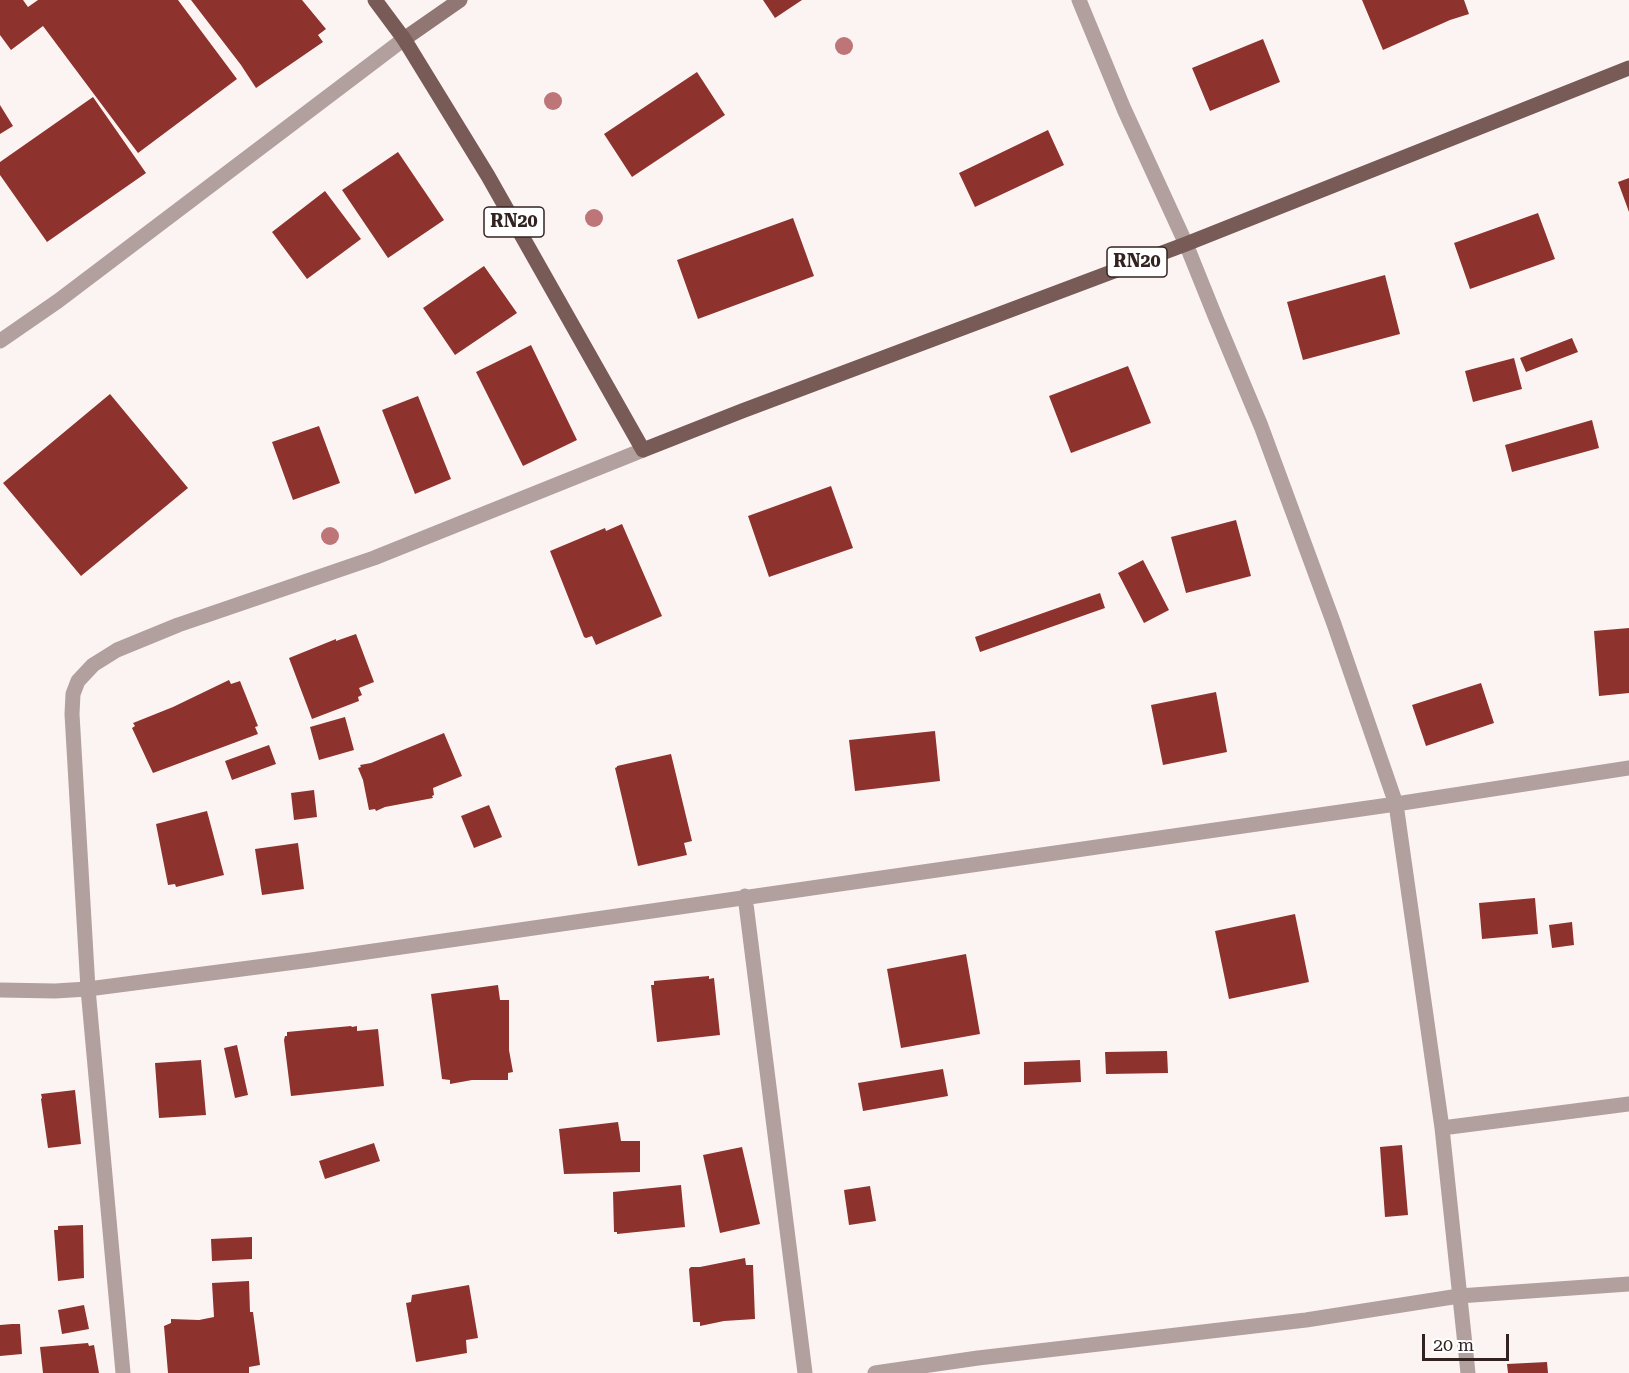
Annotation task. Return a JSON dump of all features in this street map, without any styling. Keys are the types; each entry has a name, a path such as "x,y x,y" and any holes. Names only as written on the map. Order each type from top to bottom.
{"main road":[{"name":"RN20","path":"375,0 404,39 488,176 643,450 1186,244 1629,68"}],"street":[{"path":"0,341 67,294 404,39 460,0"},
{"path":"1079,0 1124,109 1186,244 1261,426 1330,613 1396,804 1442,1128 1468,1373"},
{"path":"123,1373 88,989 72,714 73,694 78,681 93,665 117,650 178,625 374,558 643,450"},
{"path":"0,990 88,989 311,960 1396,804 1629,768"},
{"path":"745,896 805,1373"},
{"path":"1442,1128 1629,1104"},
{"path":"876,1373 978,1358 1306,1320 1459,1296 1629,1284"}],"building":[{"path":"0,0 23,0 28,7 38,0 178,0 237,79 138,153 43,26 11,50 0,35"},
{"path":"191,0 302,0 326,29 318,35 323,42 256,88"},
{"path":"763,0 802,0 775,18"},
{"path":"1362,0 1464,0 1469,14 1450,20 1383,50"},
{"path":"1263,39 1280,82 1210,111 1192,68"},
{"path":"697,72 725,115 632,177 604,134"},
{"path":"93,97 146,173 47,242 0,175 0,162"},
{"path":"0,105 13,126 0,134"},
{"path":"1048,130 1064,165 975,207 959,173"},
{"path":"398,152 444,220 388,258 342,190"},
{"path":"1629,178 1629,212 1618,182"},
{"path":"325,191 361,239 307,279 272,232"},
{"path":"1538,213 1555,259 1470,289 1454,243"},
{"path":"793,218 814,276 698,319 677,260"},
{"path":"484,266 517,313 455,355 423,308"},
{"path":"1385,275 1400,334 1303,360 1287,302"},
{"path":"1572,338 1578,352 1526,372 1520,358"},
{"path":"531,345 577,440 523,466 476,372"},
{"path":"1514,358 1522,389 1473,402 1465,371"},
{"path":"1128,366 1151,423 1071,453 1049,396"},
{"path":"110,394 188,488 81,576 3,483"},
{"path":"418,396 451,479 415,494 382,410"},
{"path":"1592,420 1599,448 1512,472 1505,445"},
{"path":"319,426 340,483 293,500 272,442"},
{"path":"831,486 853,548 769,577 748,516"},
{"path":"1236,520 1251,576 1186,593 1171,537"},
{"path":"622,524 662,616 596,645 592,636 584,637 550,551 605,528 606,531"},
{"path":"1143,560 1169,610 1144,623 1118,573"},
{"path":"1100,593 1105,608 980,652 975,637"},
{"path":"1629,628 1629,693 1599,696 1594,631"},
{"path":"356,634 374,682 359,688 362,695 358,697 359,701 312,719 289,658 336,639 336,641"},
{"path":"229,680 231,684 240,681 258,726 255,727 258,734 153,773 132,728 135,726 133,723"},
{"path":"1481,683 1494,723 1426,746 1412,705"},
{"path":"1216,692 1227,752 1163,765 1151,705"},
{"path":"345,717 354,750 319,760 310,727"},
{"path":"935,731 940,781 855,791 849,740"},
{"path":"444,733 462,776 433,788 433,798 385,807 376,811 375,809 369,810 358,768 361,767 360,765 371,763"},
{"path":"269,745 276,764 232,780 225,761"},
{"path":"671,754 692,841 684,843 687,855 638,866 615,768"},
{"path":"314,790 317,817 294,820 291,793"},
{"path":"489,805 502,837 474,848 461,816"},
{"path":"207,811 224,875 176,887 175,884 168,885 156,824"},
{"path":"298,843 304,889 262,895 255,849"},
{"path":"1535,898 1538,934 1482,939 1479,903"},
{"path":"1295,914 1309,982 1229,999 1215,931"},
{"path":"1572,922 1574,945 1552,948 1549,925"},
{"path":"966,954 980,1034 901,1048 887,969"},
{"path":"709,976 709,979 714,978 720,1035 657,1042 651,985 654,985 654,981"},
{"path":"498,985 500,1000 509,1000 509,1050 513,1072 508,1073 508,1080 472,1080 450,1084 450,1080 442,1079 431,994"},
{"path":"357,1026 357,1031 378,1029 384,1086 291,1096 284,1040 287,1032"},
{"path":"237,1045 248,1095 235,1098 224,1048"},
{"path":"1167,1051 1168,1073 1106,1074 1105,1052"},
{"path":"201,1060 206,1115 159,1118 155,1063"},
{"path":"1080,1060 1081,1082 1024,1085 1024,1062"},
{"path":"943,1069 948,1096 863,1111 858,1083"},
{"path":"75,1090 81,1144 48,1148 41,1094"},
{"path":"618,1122 621,1141 640,1141 640,1172 564,1174 559,1129"},
{"path":"374,1143 380,1161 325,1179 319,1161"},
{"path":"1402,1145 1408,1215 1385,1217 1380,1147"},
{"path":"742,1147 760,1224 720,1233 703,1155"},
{"path":"681,1185 685,1227 617,1234 614,1232 613,1192"},
{"path":"870,1186 876,1221 849,1225 844,1190"},
{"path":"83,1225 84,1278 58,1281 54,1230 58,1230 58,1226"},
{"path":"252,1237 252,1259 212,1261 211,1239"},
{"path":"745,1258 746,1265 753,1265 755,1319 724,1321 700,1326 700,1322 693,1322 689,1269"},
{"path":"249,1281 250,1312 253,1312 260,1365 249,1367 249,1373 168,1373 164,1326 171,1323 171,1319 199,1320 214,1317 212,1283"},
{"path":"469,1285 478,1338 466,1340 467,1353 416,1362 406,1303 411,1302 412,1295"},
{"path":"84,1305 89,1329 62,1334 58,1310"},
{"path":"20,1324 22,1354 0,1356 0,1325"},
{"path":"88,1343 89,1346 94,1345 99,1373 43,1373 40,1347"},
{"path":"1547,1362 1548,1373 1508,1373 1507,1364"}]}
